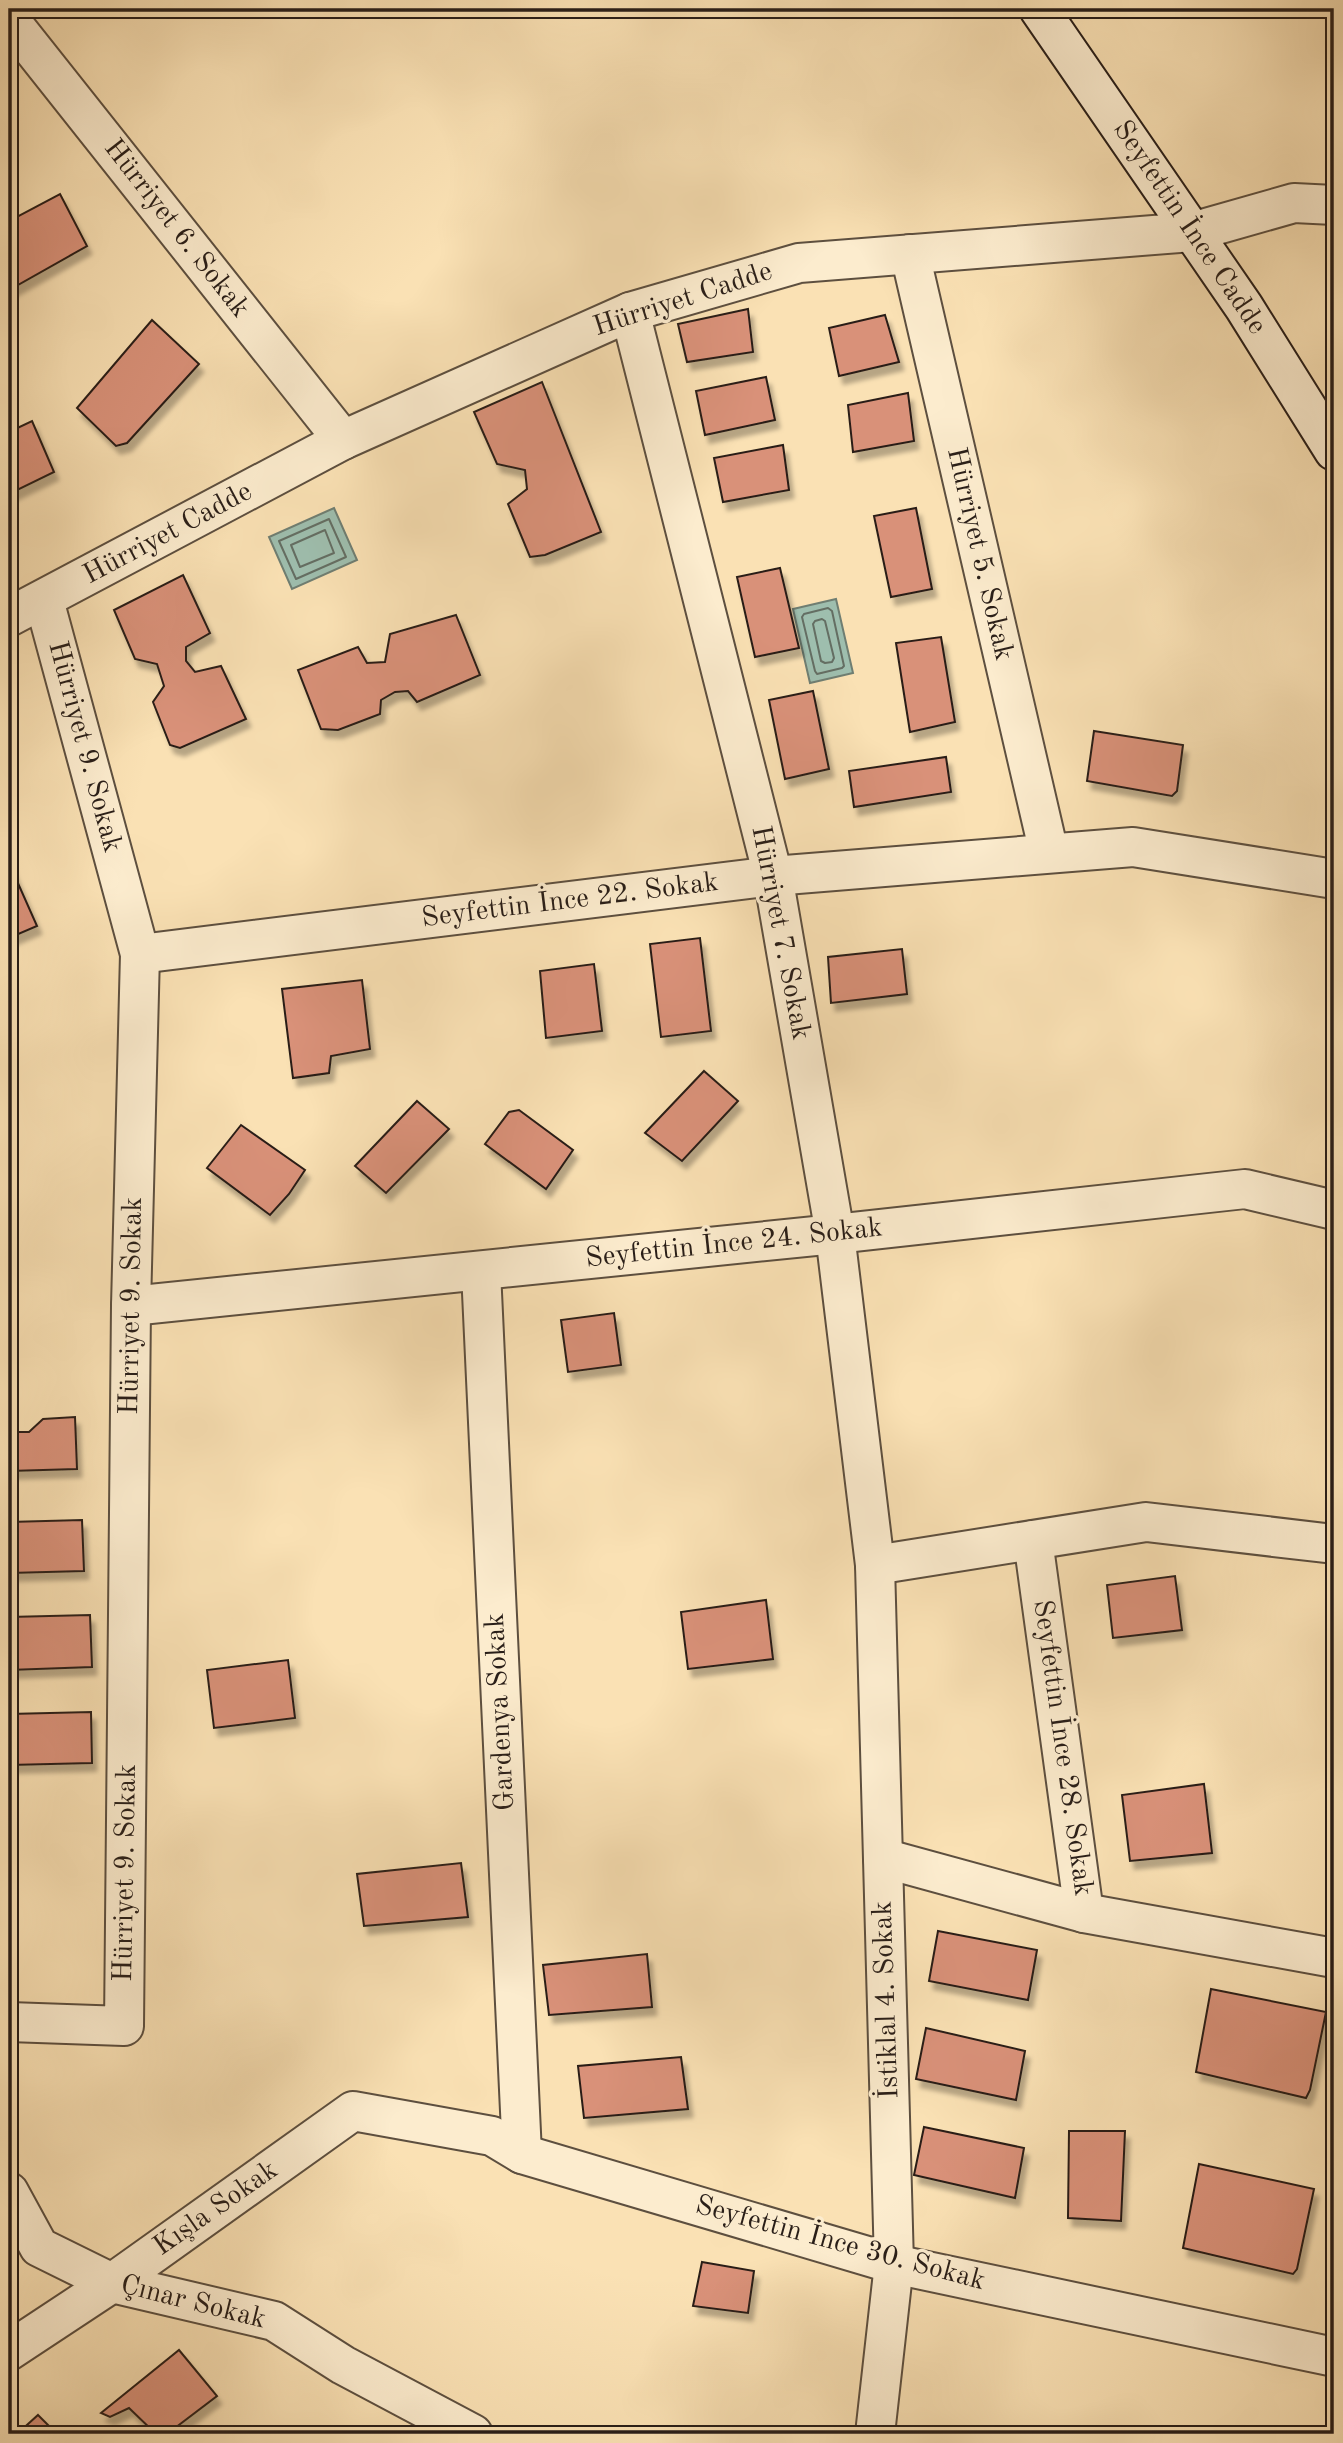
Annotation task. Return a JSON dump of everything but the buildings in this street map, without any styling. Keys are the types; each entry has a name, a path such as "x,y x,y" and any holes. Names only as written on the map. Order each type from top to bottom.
{"street":[{"name":"Seyfettin İnce Cadde","path":"1039,9 1244,307 1334,451"},
{"name":"Hürriyet 6. Sokak","path":"9,19 343,440"},
{"name":"Hürriyet Cadde","path":"9,617 343,440 630,312 799,262 1192,232 1294,203 1334,205"},
{"name":"Hürriyet 5. Sokak","path":"910,254 1049,853"},
{"name":"Hürriyet 7. Sokak","path":"630,312 773,876 835,1234 875,1565"},
{"name":"Hürriyet 9. Sokak","path":"9,2022 124,2026 131,1306 140,954 44,600"},
{"name":"Seyfettin İnce 22. Sokak","path":"140,954 773,876 1133,847 1334,879"},
{"name":"Seyfettin İnce 24. Sokak","path":"131,1306 1245,1189 1334,1210"},
{"name":"Gardenya Sokak","path":"481,1270 522,2154"},
{"path":"875,1565 1146,1522 1334,1544"},
{"name":"Seyfettin İnce 28. Sokak","path":"1033,1540 1084,1913 1334,1958"},
{"name":"İstiklal 4. Sokak","path":"875,1565 894,2264 875,2434"},
{"path":"883,1858 1084,1913"},
{"name":"Seyfettin İnce 30. Sokak","path":"353,2111 492,2136 522,2154 894,2264 1334,2357"},
{"name":"Kışla Sokak","path":"9,2351 112,2283 353,2111"},
{"name":"Çınar Sokak","path":"9,2192 39,2247 112,2283 274,2321 453,2430"}],"water":[{"path":"334,508 357,560 292,589 269,537"},
{"path":"836,599 853,673 810,683 793,609"}]}
